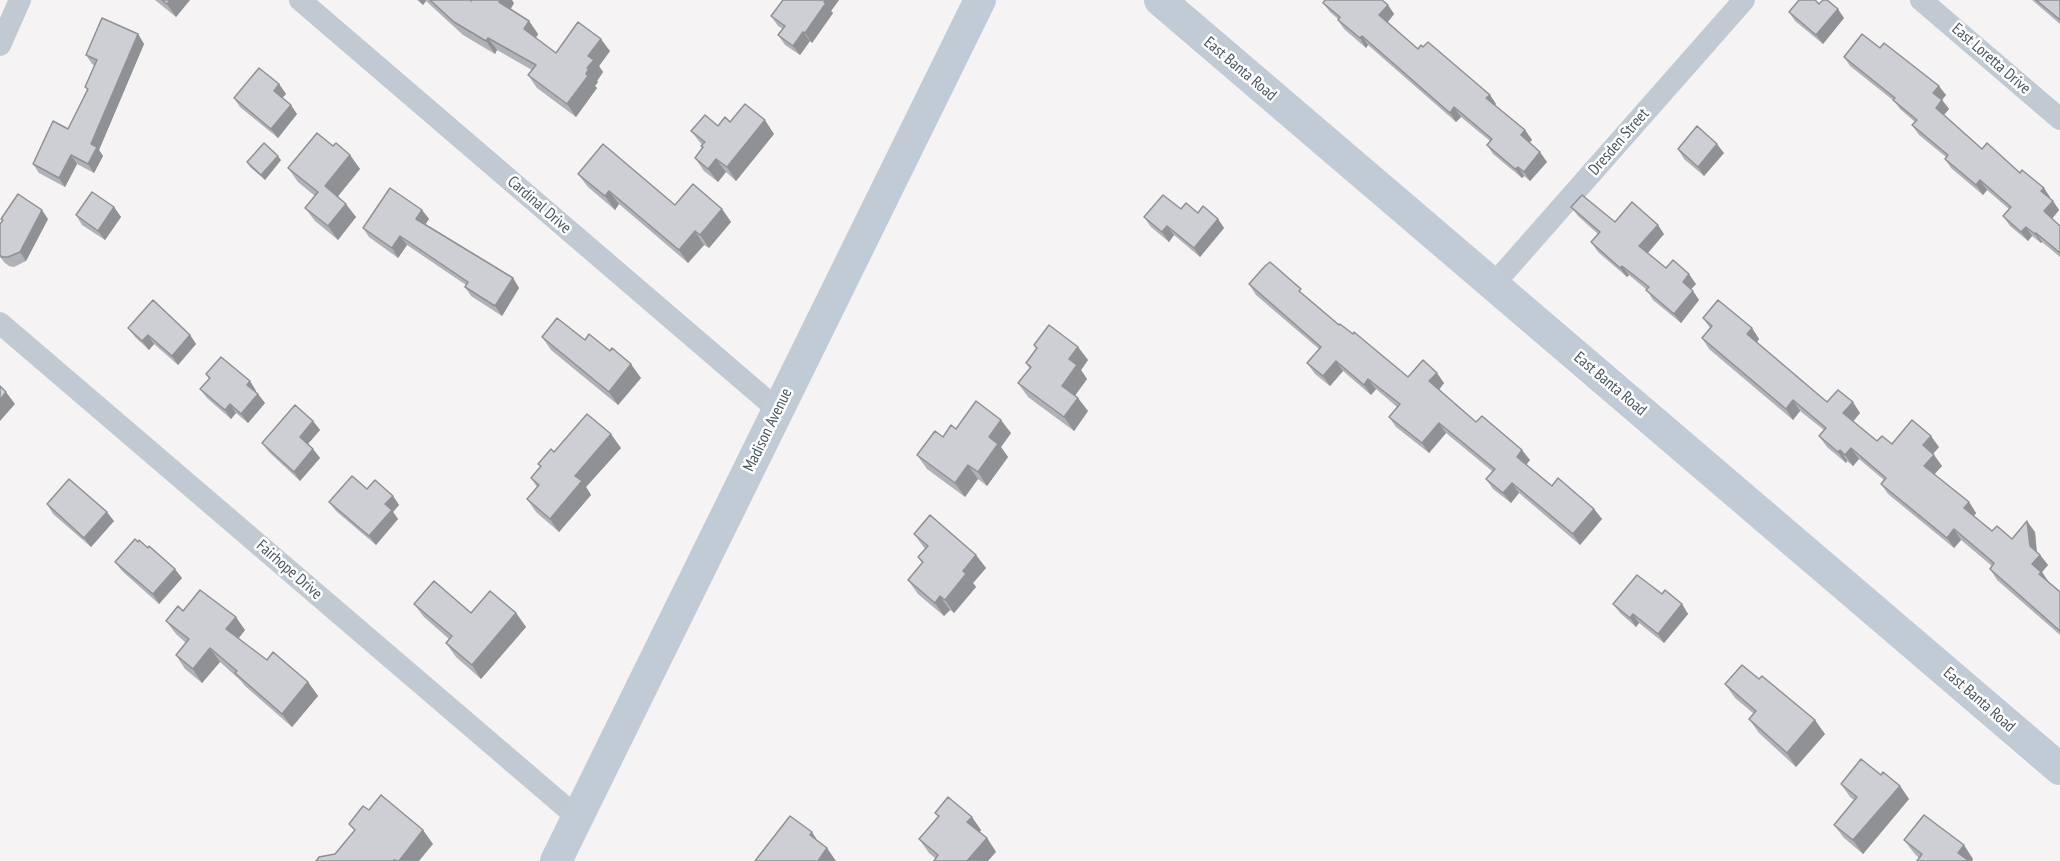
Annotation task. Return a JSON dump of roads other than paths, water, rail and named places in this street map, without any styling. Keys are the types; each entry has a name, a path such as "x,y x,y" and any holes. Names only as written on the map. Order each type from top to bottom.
{"street":[{"path":"0,45 20,0"},
{"name":"Cardinal Drive","path":"300,0 778,410"},
{"name":"Madison Avenue","path":"556,861 980,0"},
{"name":"East Banta Road","path":"1160,0 2060,769"},
{"name":"Dresden Street","path":"1493,285 1744,0"},
{"name":"East Loretta Drive","path":"1921,0 2060,118"},
{"name":"Fairhope Drive","path":"0,323 578,818"}]}
